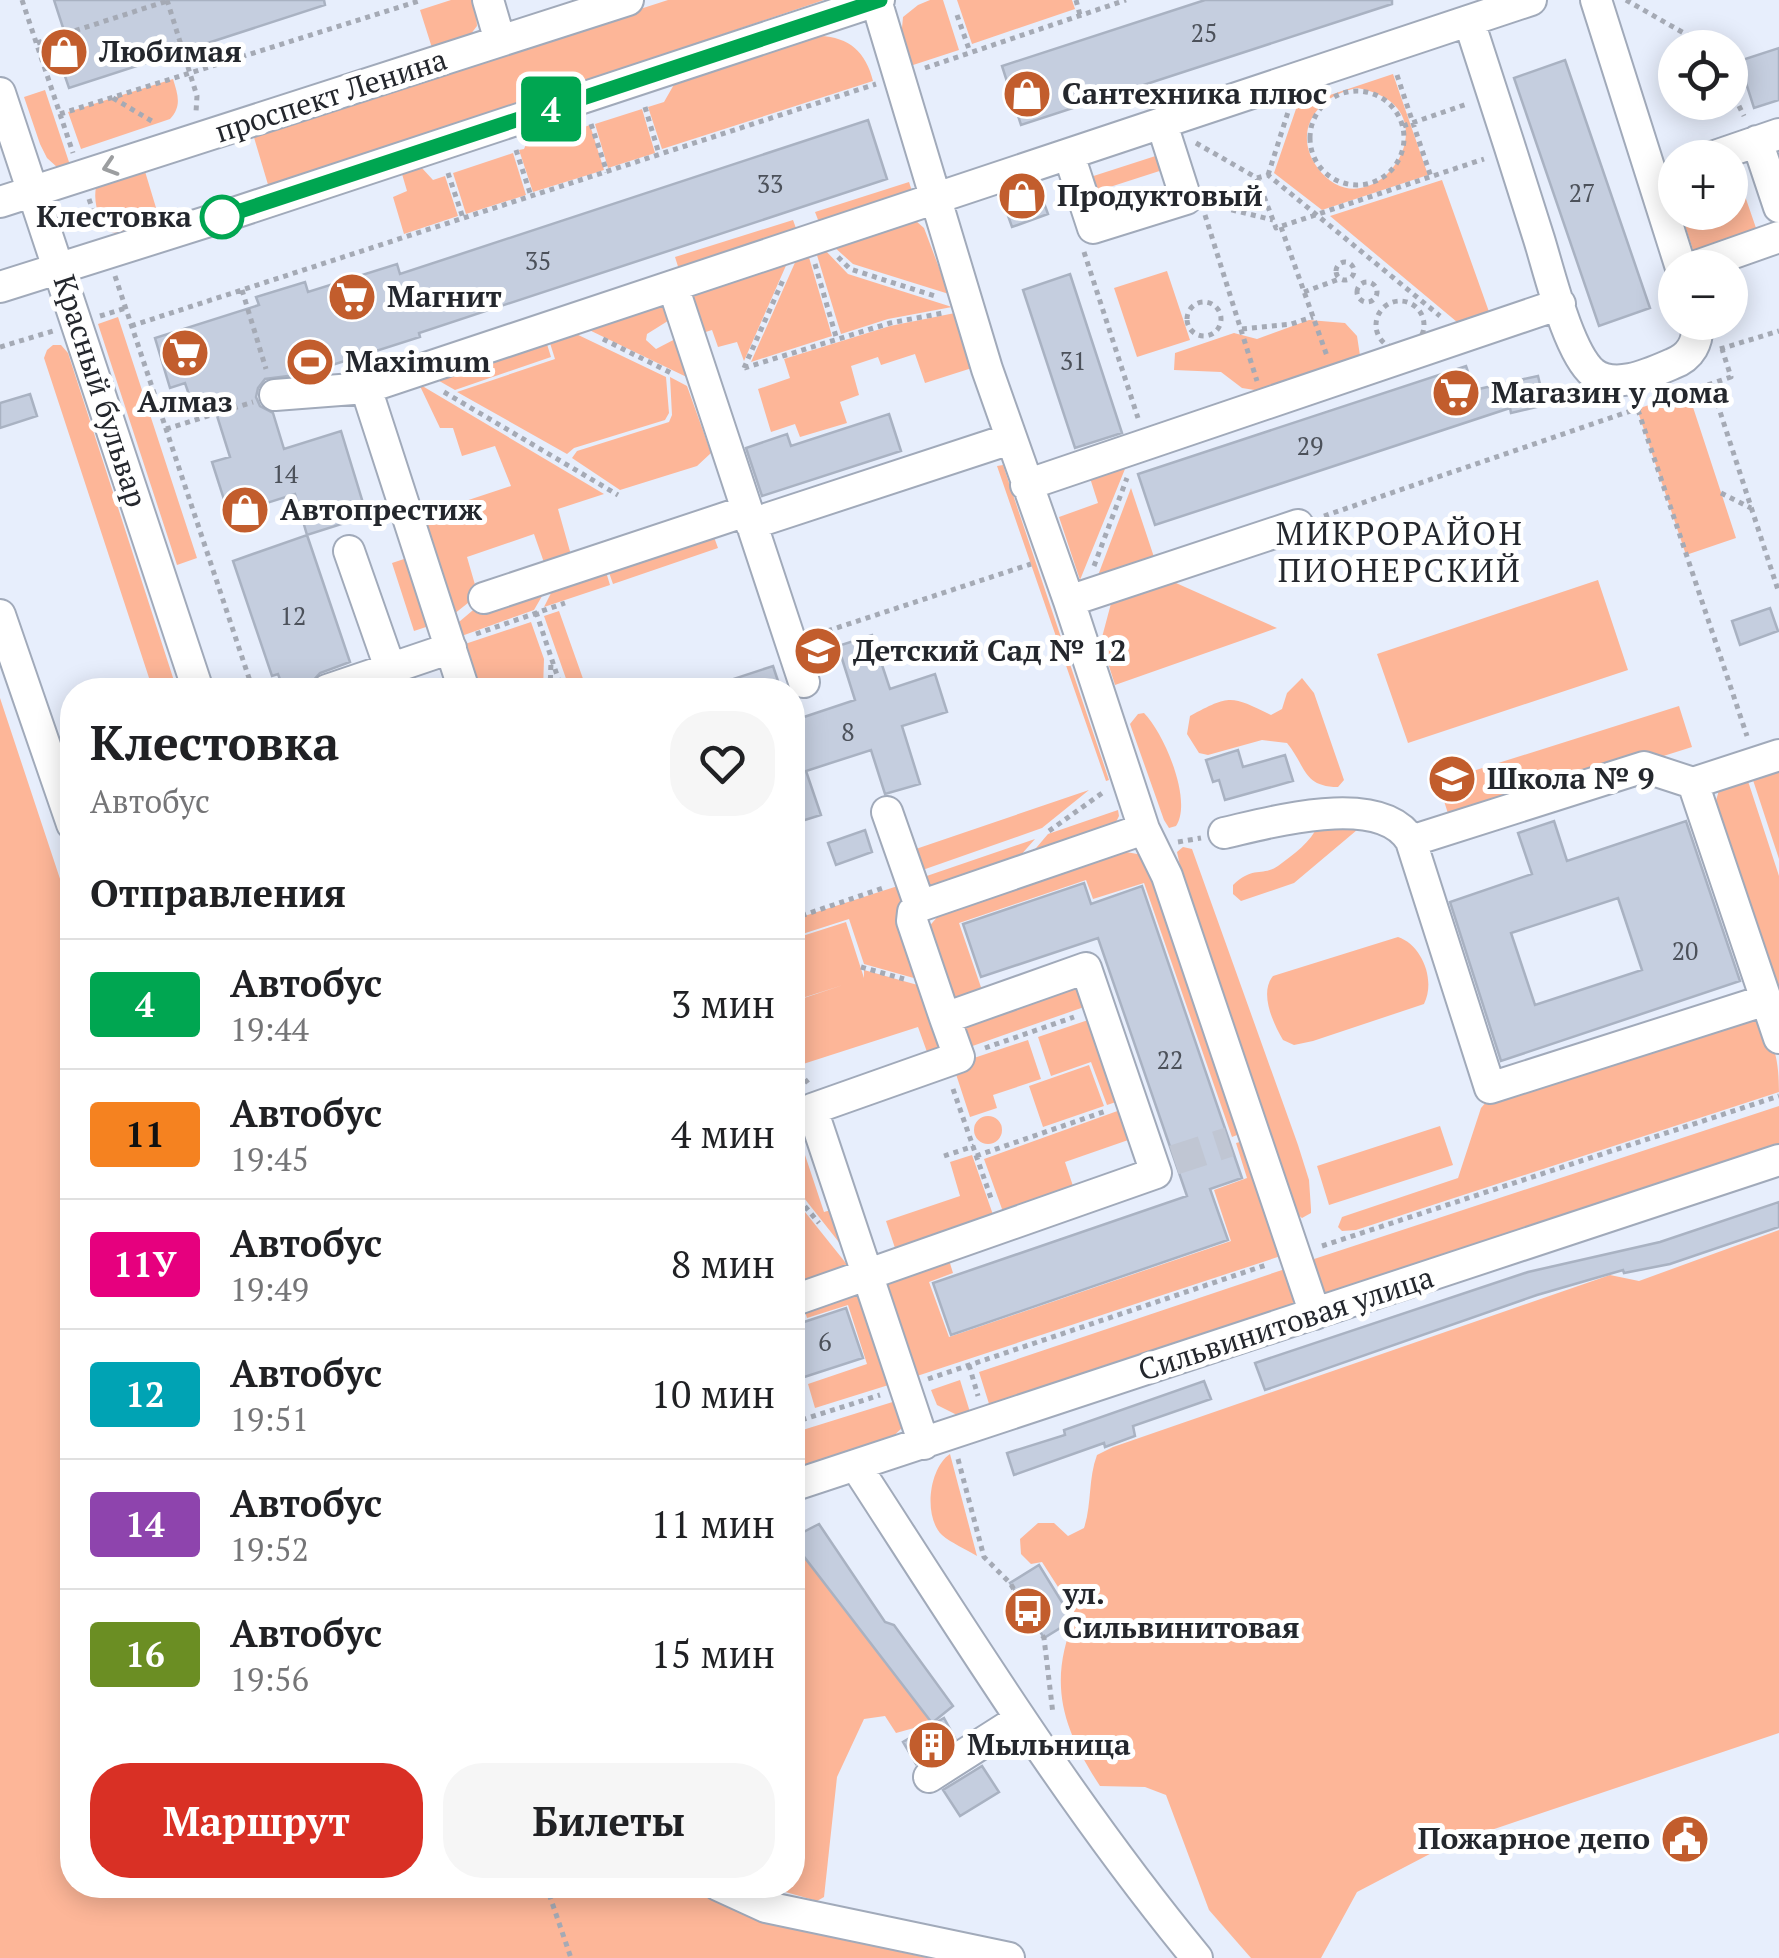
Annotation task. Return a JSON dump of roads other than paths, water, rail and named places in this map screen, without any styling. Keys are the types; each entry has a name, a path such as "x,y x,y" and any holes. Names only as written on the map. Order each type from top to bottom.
{"street":[{"path":"488,0 500,42"},
{"name":"проспект Ленина","path":"0,202 628,0"},
{"path":"0,286 240,211 877,0 1010,438 1075,599 1144,829 1166,876 1242,1138 1316,1314"},
{"path":"275,395 366,388 1531,0"},
{"path":"1596,0 1658,160"},
{"path":"1469,21 1582,361 1606,380 1620,382 1672,364 1706,340"},
{"name":"Красный бульвар","path":"0,92 194,678"},
{"path":"1070,155 1093,228 1186,198 1162,124"},
{"path":"1768,138 1779,207"},
{"path":"1742,250 1779,237"},
{"path":"673,286 803,678"},
{"path":"1026,485 1560,304"},
{"path":"366,388 460,678"},
{"path":"484,598 1010,438"},
{"path":"1075,599 1298,525"},
{"path":"349,551 390,668"},
{"path":"0,614 60,789"},
{"path":"361,678 450,646"},
{"path":"1411,842 1644,767 1694,783 1767,759"},
{"path":"1694,783 1779,1038"},
{"path":"887,812 920,906"},
{"path":"1224,833 1300,817 1337,814 1384,820 1401,830 1411,842 1490,1088 1766,1000"},
{"path":"924,1444 812,1109 951,1060 945,1018 912,922 920,906 1144,829"},
{"path":"805,1298 1156,1173 1164,1163 1132,1102 1086,968 945,1018"},
{"name":"Сильвинитовая улица","path":"805,1482 1779,1160"},
{"path":"856,1466 1050,1766 1133,1879 1198,1958"},
{"path":"929,1777 1020,1718"},
{"path":"746,1898 766,1907 1009,1958"}],"tunnel":[{"path":"1174,1160 1229,1142"}],"place":[{"name":"Любимая","path":"64,52"},
{"name":"Сантехника плюс","path":"1027,94"},
{"name":"Продуктовый","path":"1022,196"},
{"name":"Клестовка","path":"222,217"},
{"name":"Магнит","path":"352,297"},
{"name":"Алмаз","path":"185,353"},
{"name":"Maximum","path":"310,362"},
{"name":"Магазин у дома","path":"1456,393"},
{"name":"Автопрестиж","path":"245,510"},
{"name":"Детский Сад № 12","path":"818,651"},
{"name":"Школа № 9","path":"1452,779"},
{"name":"ул. Сильвинитовая","path":"1028,1611"},
{"name":"Мыльница","path":"932,1745"},
{"name":"Пожарное депо","path":"1685,1839"}],"district":[{"name":"МИКРОРАЙОН ПИОНЕРСКИЙ","path":"1400,552"}]}
